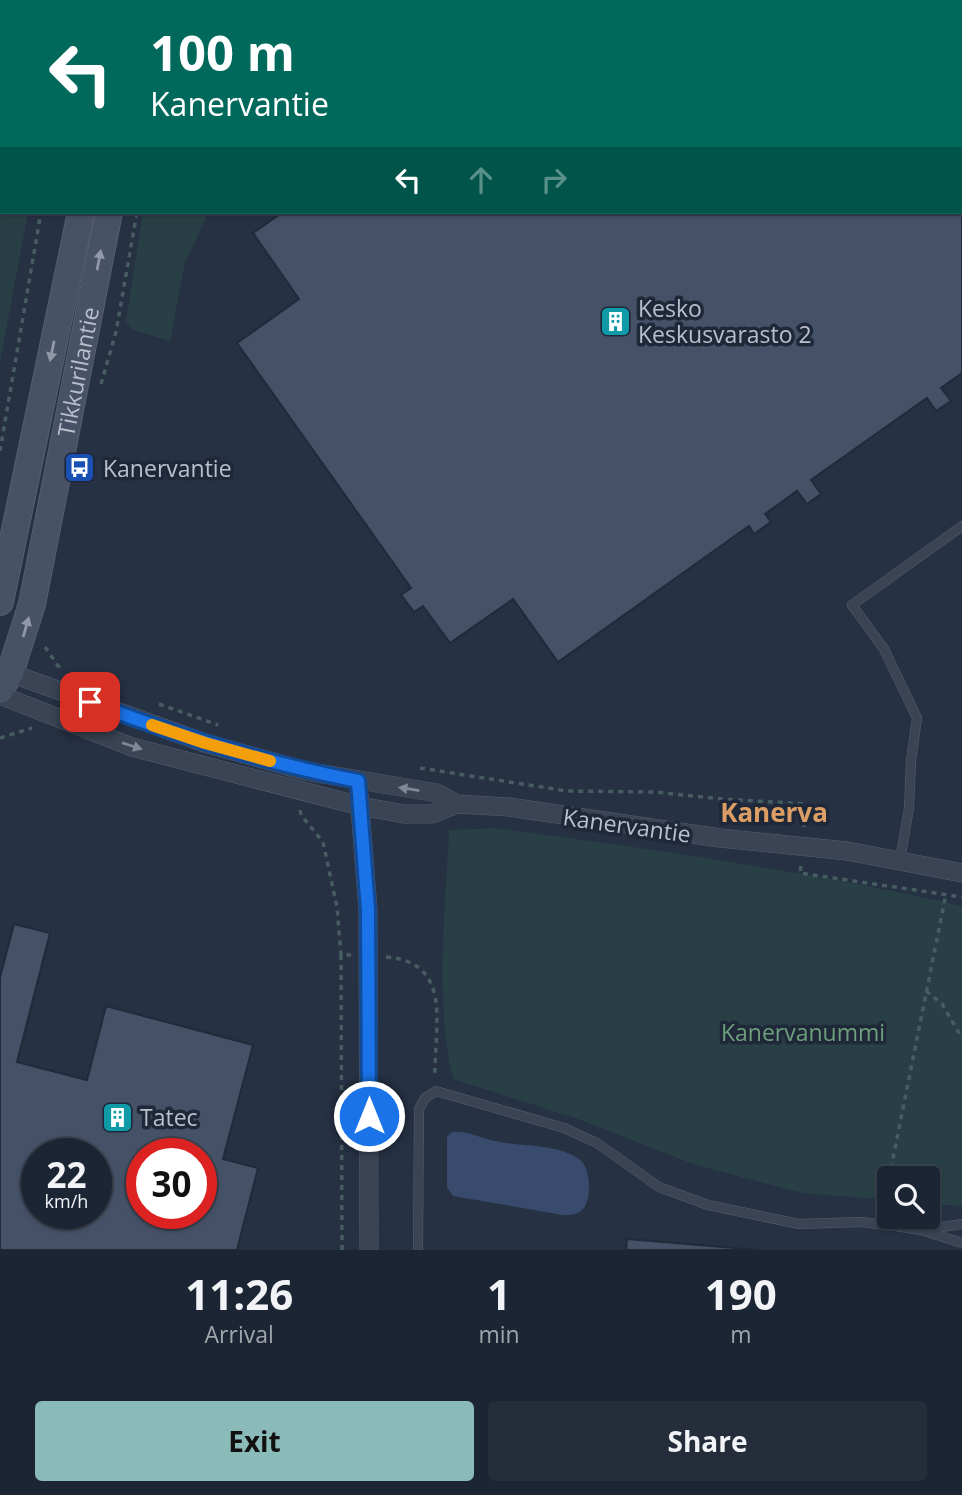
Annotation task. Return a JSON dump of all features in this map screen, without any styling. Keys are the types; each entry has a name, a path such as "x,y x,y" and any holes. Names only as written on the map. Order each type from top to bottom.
{"main road":[{"name":"Tikkurilantie","path":"0,602 81,214"},
{"name":"Tikkurilantie","path":"3,683 25,633 44,551 109,214"}],"street":[{"name":"Kanervantie","path":"3,683 40,711 132,747 360,806 404,814 432,814 457,804 509,807 645,829 847,851 962,873"},
{"name":"Kanervantie","path":"3,683 305,771 437,793 457,804"},
{"path":"358,781 368,910 369,1250"}],"lane":[{"path":"900,861 909,808 911,761 917,718 884,649 852,605 962,526"},
{"path":"418,1250 419,1109 425,1098 436,1091 564,1128 597,1143 659,1187 708,1205 799,1224 877,1225"},
{"path":"921,1230 962,1224"},
{"path":"913,1229 962,1243"}],"path":[{"path":"0,451 41,214"},
{"path":"116,332 137,214"},
{"path":"159,704 221,726"},
{"path":"0,738 31,730 40,711"},
{"path":"408,767 567,791 655,792 807,804"},
{"path":"892,1166 946,894 962,897"},
{"path":"341,955 342,1250"},
{"path":"926,991 942,1004 962,1038"}],"green space":[{"path":"0,214 28,214 0,363"},
{"path":"143,214 208,214 185,262 170,341 133,330 126,321"},
{"name":"Kanervanummi","path":"495,828 671,853 788,871 962,906 962,1206 940,1205 940,1166 877,1166 877,1199 802,1193 696,1165 578,1119 453,1079 447,1049 443,986 449,830"}],"water":[{"path":"452,1132 464,1132 500,1142 551,1148 570,1154 579,1159 586,1169 589,1183 586,1204 579,1212 563,1215 453,1196 447,1187 447,1137"}],"building":[{"name":"Kesko Keskusvarasto 2","path":"280,214 962,214 962,373 941,388 951,401 936,411 927,398 811,480 821,494 807,504 797,491 765,514 771,522 754,534 749,526 558,662 513,599 450,643 423,606 414,612 401,595 411,588 237,343 299,299 253,233"},
{"name":"Tatec","path":"14,924 50,933 17,1062 87,1080 106,1006 253,1045 223,1159 258,1168 237,1250 0,1250 0,977"},
{"path":"627,1239 711,1246 758,1250 626,1250"}],"slow traffic":[{"path":"152,725 270,761"}],"place":[{"name":"Kesko Keskusvarasto 2","path":"615,321"},
{"name":"Kanervantie","path":"80,468"},
{"name":"Tatec","path":"117,1117"}],"district":[{"name":"Kanerva","path":"774,812"}],"route":[{"path":"90,702 205,743 305,771 358,781 368,910 369,1116"}]}
